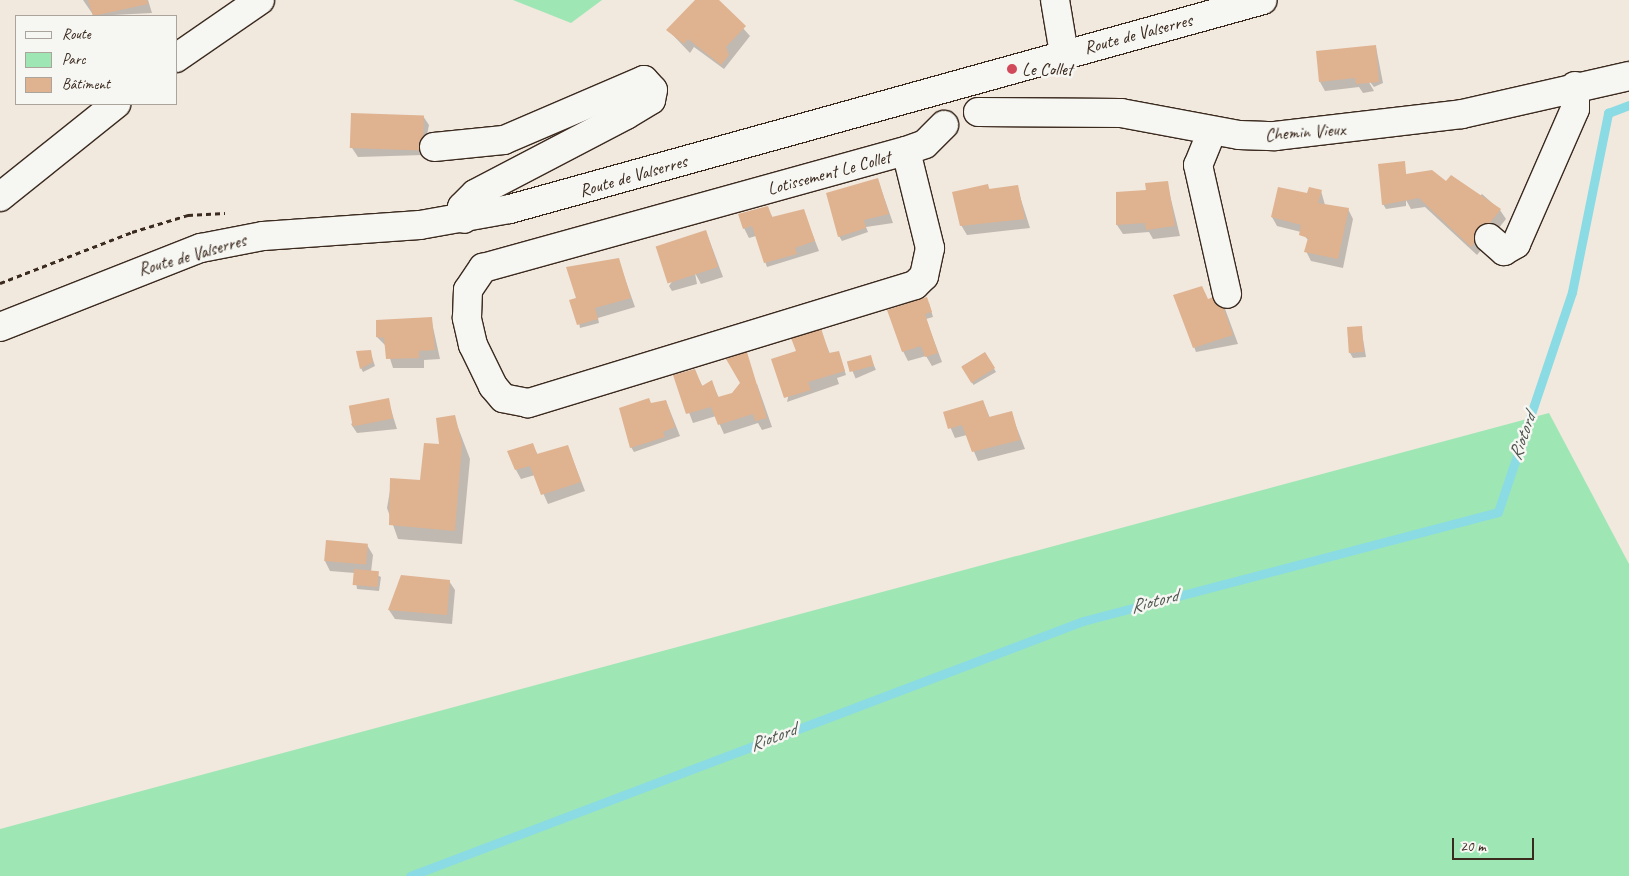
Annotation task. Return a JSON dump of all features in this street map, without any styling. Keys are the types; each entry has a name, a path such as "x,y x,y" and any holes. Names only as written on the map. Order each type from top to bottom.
{"street":[{"path":"178,57 260,0"},
{"path":"1056,0 1064,54"},
{"name":"Route de Valserres","path":"0,327 201,248 263,236 464,219 555,198 1064,54 1263,0"},
{"name":"Chemin Vieux","path":"978,112 1120,113 1212,131 1275,136 1415,122 1574,86 1629,76"},
{"path":"922,94 928,114 944,125 964,124 978,112 982,89 978,79"},
{"path":"434,147 504,140 644,80 653,90 651,100 626,116 475,194 462,207 464,219"},
{"path":"1489,238 1504,251 1516,244 1575,109 1574,86"},
{"path":"0,197 115,105"},
{"name":"Lotissement Le Collet","path":"906,151 930,248 924,276 915,285 528,403 503,398 493,386 473,345 468,318 468,290 483,268 906,151 926,144 944,125"},
{"path":"1212,131 1198,164 1227,294"}],"green space":[{"path":"513,0 602,0 571,23"},
{"path":"1549,413 1629,564 1629,876 0,876 0,829"}],"building":[{"path":"88,0 147,0 148,4 98,15 93,15"},
{"path":"695,0 719,0 746,26 726,47 729,55 721,65 688,39 684,44 666,30"},
{"path":"1376,45 1379,82 1356,84 1355,78 1319,82 1316,51"},
{"path":"351,113 424,116 423,151 350,148"},
{"path":"1405,161 1406,174 1432,170 1446,181 1451,175 1501,209 1471,247 1419,198 1382,205 1378,164"},
{"path":"878,178 889,214 864,220 866,228 838,237 826,193"},
{"path":"1168,181 1175,226 1146,230 1145,223 1116,225 1116,192 1146,190 1145,183"},
{"path":"988,184 989,189 1018,185 1025,219 960,226 952,192"},
{"path":"1278,187 1307,193 1309,187 1322,190 1318,203 1349,208 1338,259 1304,252 1308,238 1299,235 1301,225 1271,217"},
{"path":"768,206 772,217 804,209 815,241 795,248 797,254 764,263 752,226 743,229 738,214"},
{"path":"706,230 718,267 668,283 656,246"},
{"path":"619,258 631,298 595,308 598,319 577,325 569,300 576,298 566,267"},
{"path":"1202,286 1208,299 1219,295 1233,335 1193,348 1173,295"},
{"path":"927,297 932,312 925,314 938,353 925,357 921,346 902,352 887,310"},
{"path":"432,317 435,350 419,351 419,358 386,359 384,338 376,337 376,320"},
{"path":"1362,326 1364,352 1349,353 1347,327"},
{"path":"821,328 829,353 839,351 845,371 808,382 811,390 784,398 771,359 796,351 791,338"},
{"path":"371,350 373,362 360,369 356,351"},
{"path":"747,352 767,418 755,421 753,414 718,425 711,407 686,414 673,375 695,369 702,386 712,380 718,397 732,393 740,383 726,359"},
{"path":"985,352 995,368 971,383 961,367"},
{"path":"871,355 874,366 850,372 847,361"},
{"path":"389,398 393,419 353,426 349,406"},
{"path":"649,398 651,403 666,400 675,427 663,432 665,437 630,448 619,408"},
{"path":"983,400 989,417 1012,411 1020,440 972,452 962,425 948,429 943,412"},
{"path":"455,415 462,444 455,531 389,525 390,478 420,480 424,443 439,444 436,418"},
{"path":"533,443 537,454 568,445 581,482 541,495 530,466 515,470 507,451"},
{"path":"326,540 368,544 366,565 324,561"},
{"path":"354,569 379,571 378,587 353,585"},
{"path":"401,575 450,580 447,615 388,610"}],"waterway":[{"name":"Riotord","path":"410,876 1083,621 1498,512 1572,292 1608,113 1629,105"}],"place":[{"name":"Le Collet","path":"1012,69"}]}
